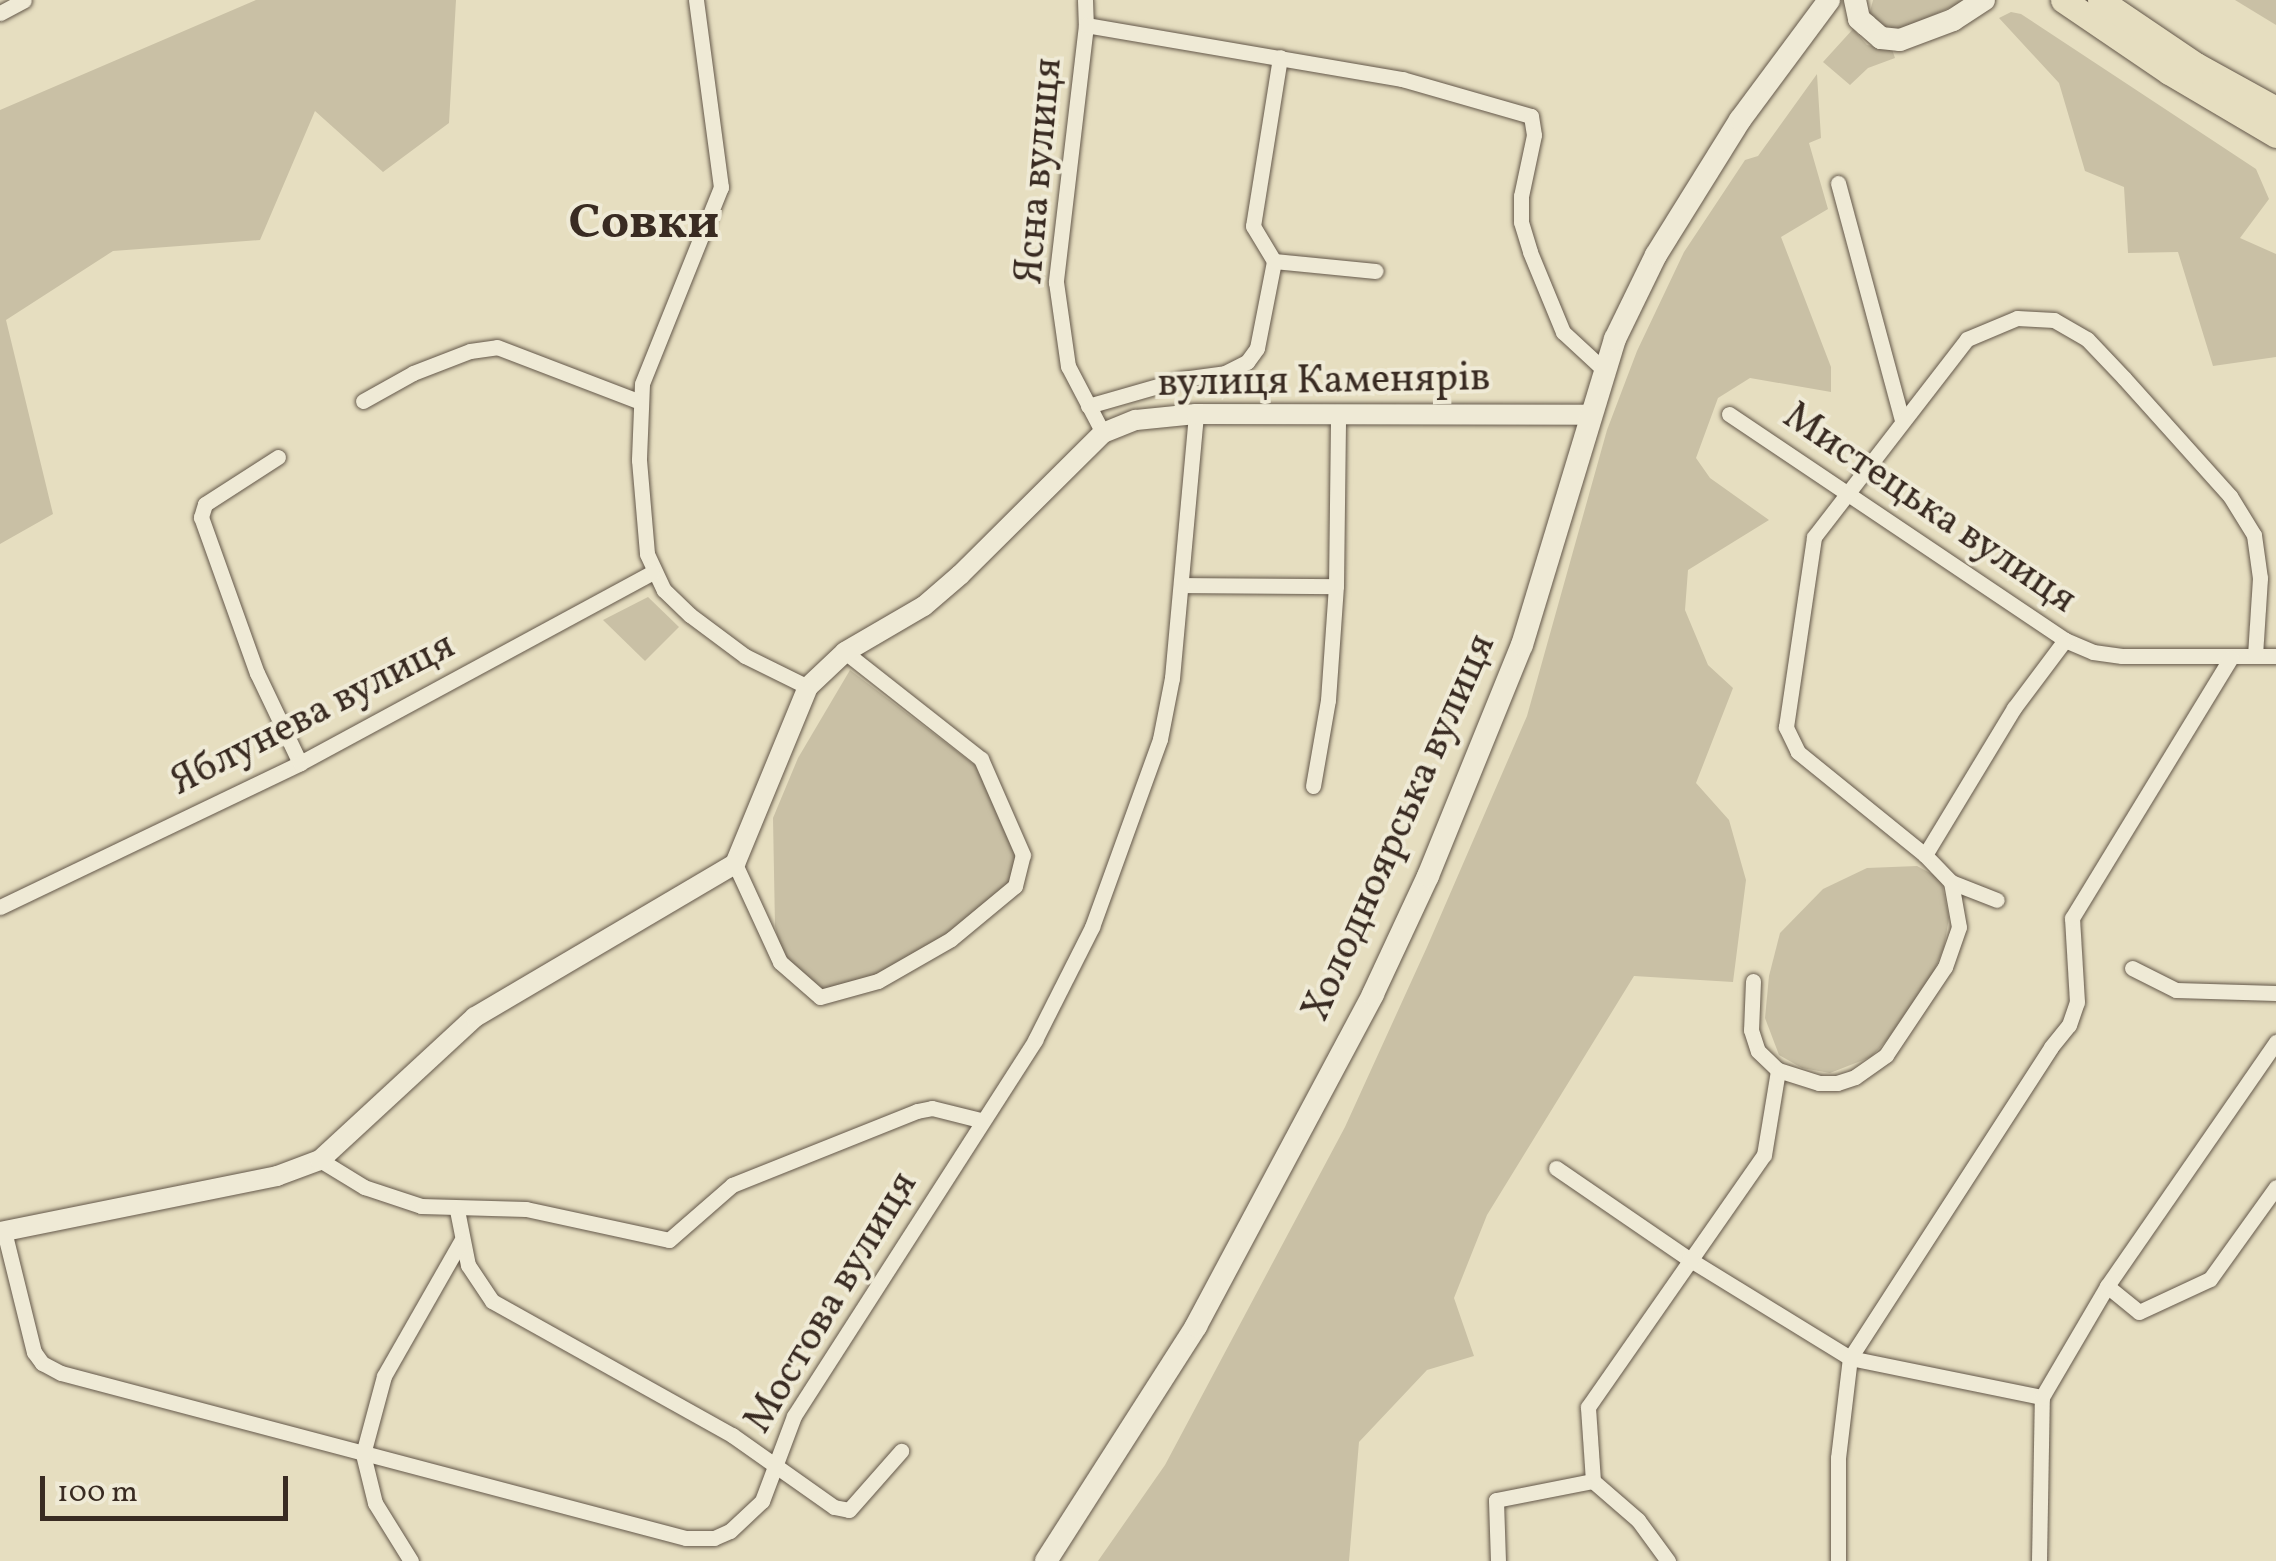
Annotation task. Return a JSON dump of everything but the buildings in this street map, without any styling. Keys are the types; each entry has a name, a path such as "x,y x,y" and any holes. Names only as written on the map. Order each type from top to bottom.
{"main road":[{"name":"Холодноярська вулиця","path":"1046,1561 1196,1326 1389,960 1474,772 1522,645 1604,370 1656,255 1740,120 1829,0"},
{"path":"1855,0 1859,19 1866,26 1881,38 1900,40 1952,20 1984,0"},
{"path":"2063,0 2169,72 2276,134"},
{"path":"2100,0 2196,65 2276,109"}],"street":[{"path":"0,13 24,0"},
{"path":"696,0 721,187 642,384 641,478 652,573 690,614 746,656 808,687"},
{"name":"Ясна вулиця","path":"1085,0 1086,25 1056,282 1068,366 1103,433"},
{"name":"Ясна вулиця","path":"1086,25 1402,79 1531,116 1534,135 1521,196 1521,222 1563,332 1604,370"},
{"path":"1088,406 1182,378 1225,373 1248,362 1263,329 1274,261 1253,226 1280,57"},
{"path":"1838,183 1902,421"},
{"path":"1274,261 1376,271"},
{"path":"1997,900 1951,882 1925,854 1798,752 1786,727 1814,536 1966,339 2017,318 2054,320 2088,338 2244,516 2254,535 2260,578 2255,656"},
{"path":"363,401 442,362 470,351 497,348 640,402"},
{"name":"вулиця Каменярів","path":"735,864 808,687 845,652 924,606 1103,433 1136,420 1196,414 1592,415"},
{"name":"Мостова вулиця","path":"2,1232 34,1352 42,1363 61,1373 699,1540 730,1531 745,1519 773,1480 775,1464 794,1416 1060,998 1092,928 1160,739 1172,678 1196,414"},
{"name":"Мистецька вулиця","path":"1729,414 2065,640 2093,652 2122,656 2276,656"},
{"path":"1313,786 1328,700 1336,586 1338,415"},
{"path":"278,458 205,504 201,517 257,673 300,764"},
{"name":"Яблунева вулиця","path":"0,908 300,764 652,573"},
{"path":"1181,586 1336,586"},
{"path":"1925,854 2014,708 2065,640"},
{"path":"2,1232 276,1176 320,1160 475,1018 735,864 780,962 820,997 878,981 952,939 1015,886 1024,854 981,759 845,652"},
{"path":"1838,1561 1838,1458 1850,1358 2051,1047 2069,1026 2077,1002 2072,918 2231,658"},
{"path":"1753,981 1752,1030 1758,1051 1778,1070 1818,1084 1855,1078 1886,1055 1945,967 1958,927 1951,882"},
{"path":"2132,968 2176,990 2276,993"},
{"path":"2038,1561 2042,1397 2107,1286 2276,1042"},
{"path":"1668,1561 1638,1520 1592,1481 1588,1408 1764,1156 1778,1070"},
{"path":"320,1160 395,1199 457,1210 526,1210 669,1240 732,1185 917,1112 932,1108 980,1120"},
{"path":"1556,1168 1850,1358 2042,1397"},
{"path":"2107,1286 2139,1312 2210,1279 2276,1187"},
{"path":"457,1210 461,1241 476,1283 492,1302 616,1367 843,1510 855,1504 901,1451"},
{"path":"411,1561 376,1503 363,1454 391,1362 461,1241"},
{"path":"1498,1561 1496,1500 1592,1481"}],"shaded area":[{"path":"256,0 456,0 449,123 383,172 315,111 260,240 113,251 6,320 53,514 0,544 0,110"},
{"path":"1873,0 1967,0 1897,31 1876,27 1869,16"},
{"path":"2235,0 2276,0 2276,25"},
{"path":"2011,12 2021,14 2256,169 2269,199 2240,238 2276,254 2276,357 2213,366 2178,252 2128,253 2124,187 2085,171 2059,83 1999,18"},
{"path":"1853,29 1867,45 1892,49 1895,58 1868,68 1850,85 1823,62"},
{"path":"1817,74 1821,138 1809,143 1828,209 1781,237 1831,367 1831,392 1750,378 1718,398 1696,458 1710,478 1769,520 1688,570 1685,610 1708,665 1733,688 1696,783 1729,820 1746,880 1733,982 1634,976 1487,1215 1454,1298 1474,1356 1427,1370 1359,1442 1349,1561 1098,1561 1165,1465 1345,1127 1427,947 1527,716 1607,430 1637,351 1684,252 1745,160 1758,156"},
{"path":"648,597 679,627 645,661 603,620"},
{"path":"850,670 976,766 1018,857 1014,882 950,934 876,978 822,993 783,959 775,926 773,818 798,758"},
{"path":"1917,866 1941,879 1949,918 1944,947 1934,971 1887,1040 1871,1057 1830,1073 1802,1068 1779,1055 1765,1018 1769,976 1780,933 1823,889 1867,868"}],"district":[{"name":"Совки","path":"644,225"}]}
